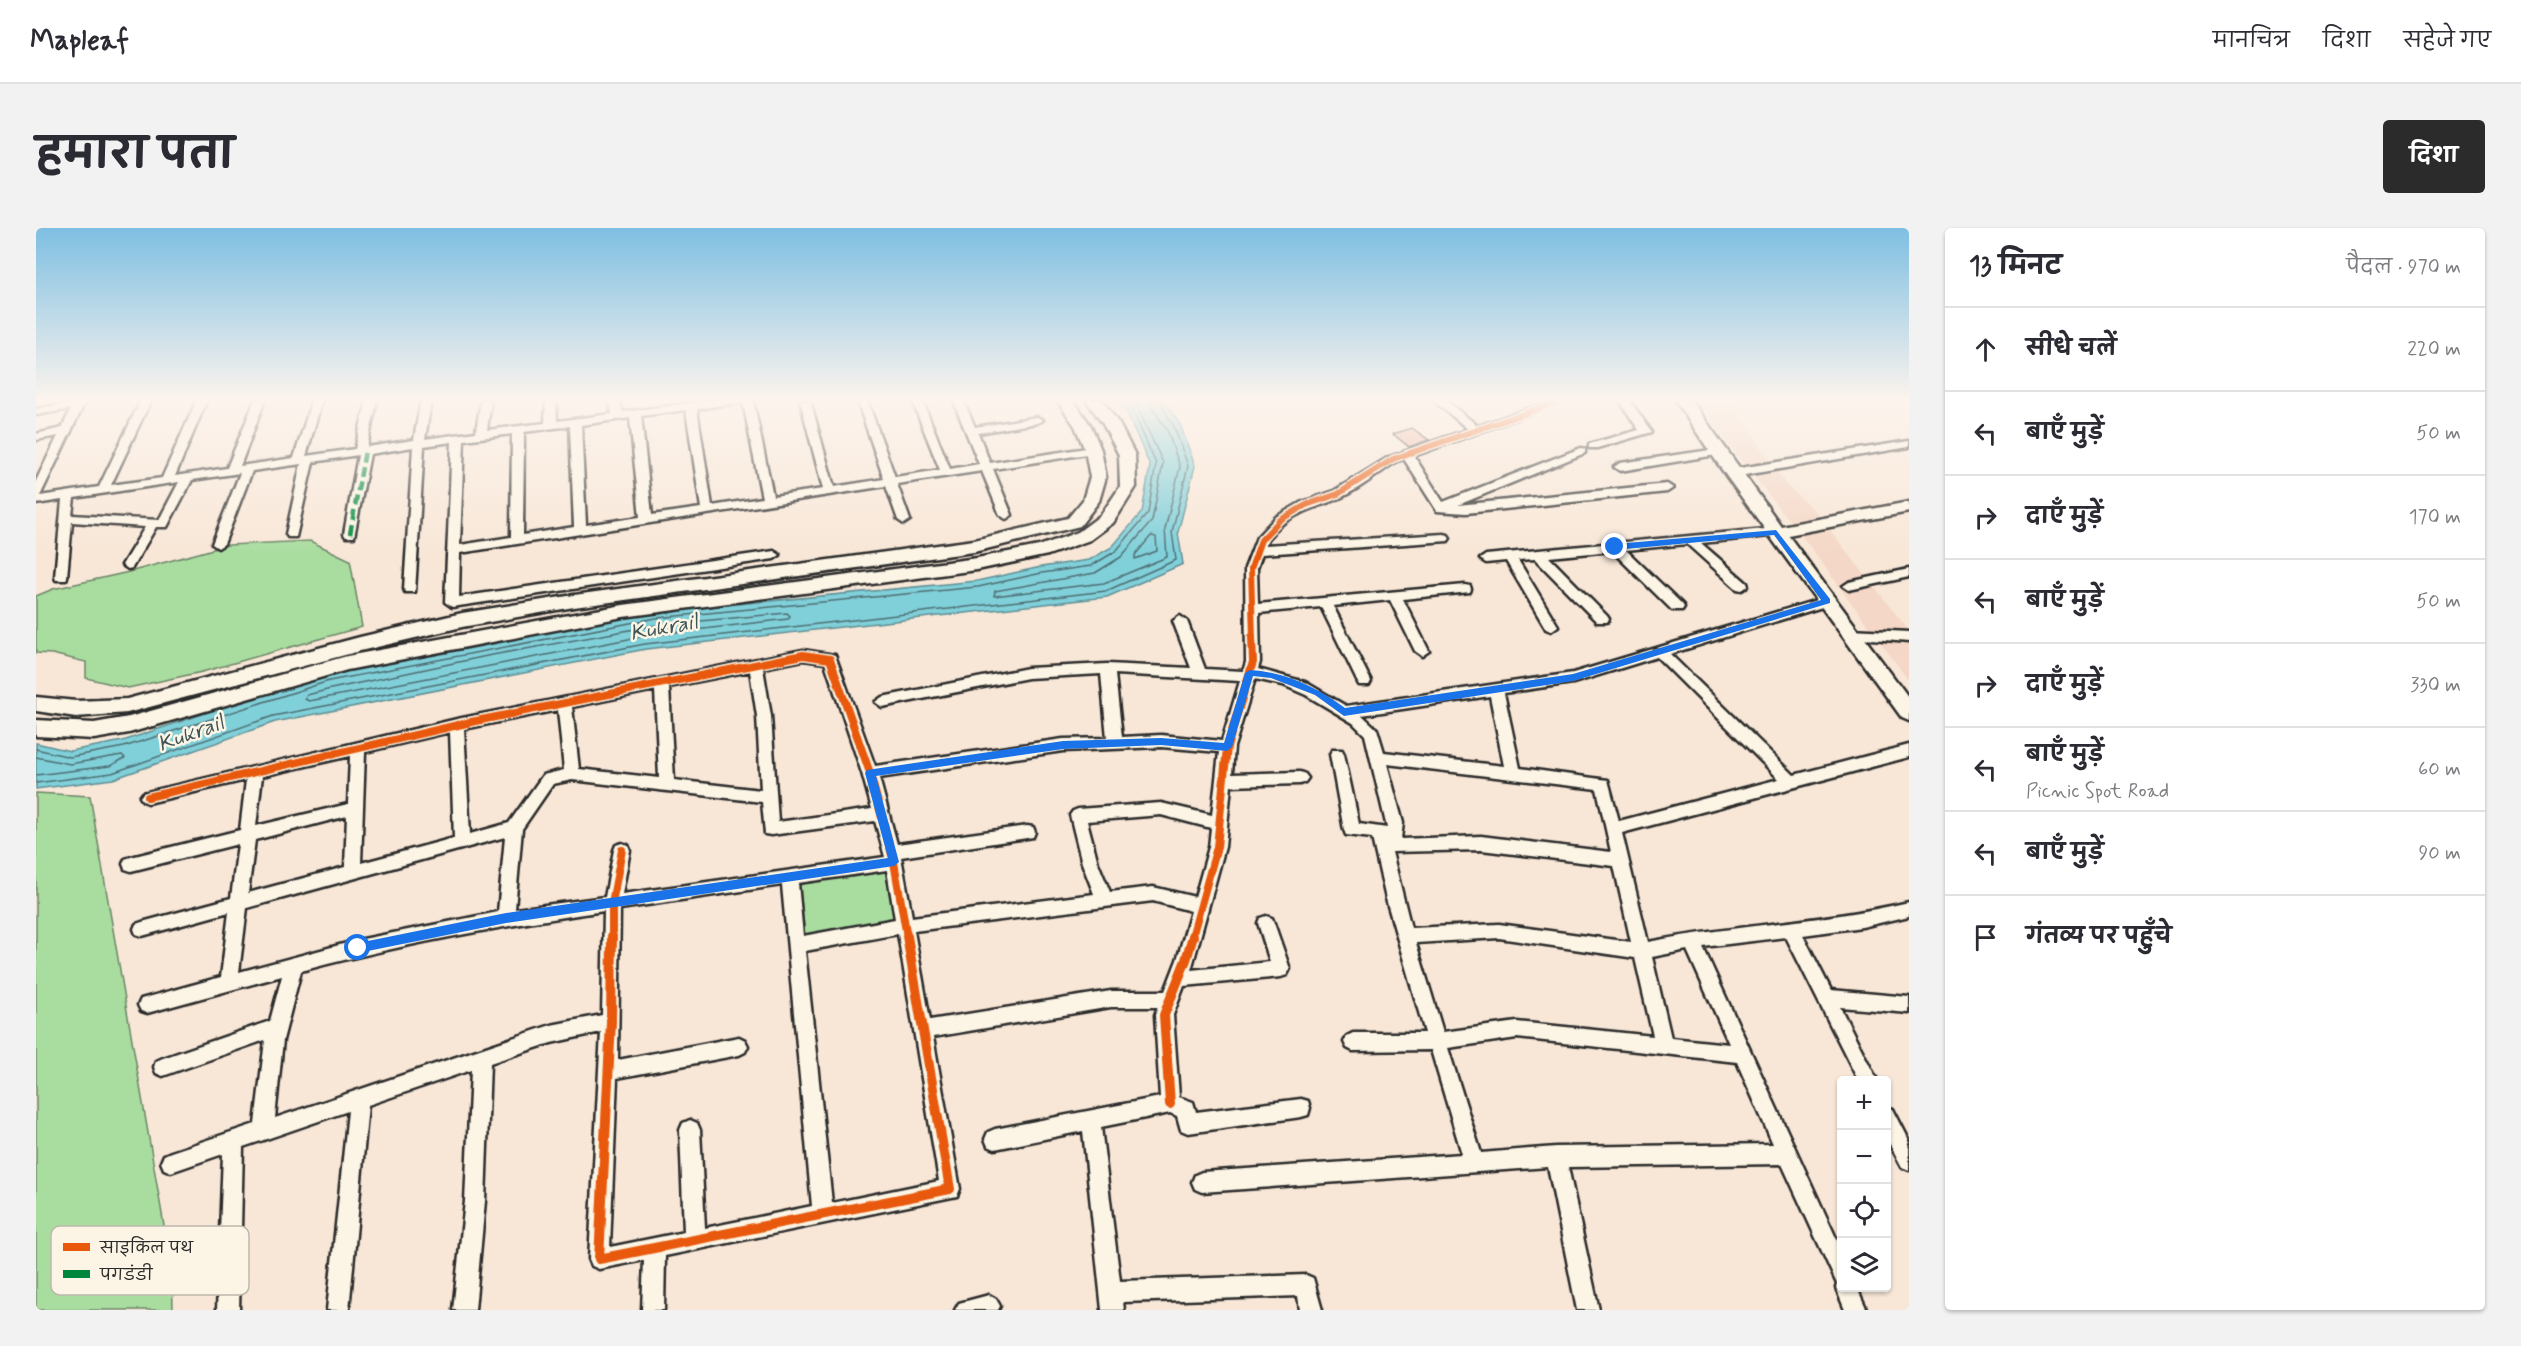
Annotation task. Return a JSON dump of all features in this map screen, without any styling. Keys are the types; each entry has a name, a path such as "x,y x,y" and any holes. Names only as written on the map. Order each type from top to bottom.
{"street":[{"path":"36,493 56,450"},
{"path":"103,490 122,450"},
{"path":"167,480 180,450"},
{"path":"232,471 240,450"},
{"path":"292,534 305,450"},
{"path":"36,500 372,450"},
{"path":"410,589 419,450"},
{"path":"458,450 452,602 774,555"},
{"path":"517,540 518,450"},
{"path":"576,450 580,529"},
{"path":"639,450 646,519"},
{"path":"698,450 707,509"},
{"path":"758,450 768,499"},
{"path":"818,450 829,490"},
{"path":"878,450 904,520"},
{"path":"937,450 946,472"},
{"path":"981,450 1006,515"},
{"path":"454,550 768,499 1090,450"},
{"path":"36,704 76,709 127,706 350,646 462,620 574,601 974,546 1025,536 1074,522 1091,501 1098,477 1093,450"},
{"path":"36,728 94,731 129,725 348,663 624,611 977,564 1042,551 1084,536 1107,519 1128,487 1127,455 1125,450"},
{"path":"1170,1104 1164,1015 1186,960 1216,847 1227,747 1253,662 1251,568 1257,550 1261,540 1280,520 1306,506 1338,494 1393,459 1417,450"},
{"path":"1733,473 1870,450"},
{"path":"1442,508 1581,451"},
{"path":"350,534 363,452"},
{"path":"1620,467 1718,452 1909,713"},
{"path":"1407,454 1442,508"},
{"path":"218,544 247,468"},
{"path":"66,518 163,524 188,477"},
{"path":"1442,508 1477,508 1667,488"},
{"path":"61,577 68,495"},
{"path":"1486,559 1776,532 1909,507"},
{"path":"128,565 153,523"},
{"path":"1257,550 1444,538"},
{"path":"1690,540 1743,586"},
{"path":"1615,547 1677,607"},
{"path":"1538,554 1602,619"},
{"path":"1510,556 1551,626"},
{"path":"1849,586 1909,573"},
{"path":"1251,609 1465,589"},
{"path":"1394,595 1422,651"},
{"path":"1344,712 1573,678 1827,601"},
{"path":"1325,602 1364,681"},
{"path":"1180,621 1200,674"},
{"path":"1851,634 1909,637"},
{"path":"1660,651 1791,782"},
{"path":"148,797 457,725 564,703 803,655 830,659 870,773 892,857 950,1189 599,1259 611,1022 612,903 622,850"},
{"path":"756,665 764,716 771,829 881,814"},
{"path":"1107,669 1115,743"},
{"path":"882,702 1028,673 1107,669 1272,675 1318,693 1358,719 1372,733 1395,823 1395,836 1381,841"},
{"path":"662,684 667,785"},
{"path":"1496,689 1513,772"},
{"path":"564,703 572,774"},
{"path":"457,725 462,842"},
{"path":"870,773 1063,745 1161,741 1227,747"},
{"path":"353,872 358,748"},
{"path":"1613,829 1909,751"},
{"path":"1337,754 1352,830 1379,832 1406,936 1474,1163"},
{"path":"1378,757 1603,784 1664,1046"},
{"path":"229,983 255,772"},
{"path":"506,918 514,828 548,779 572,774 769,797"},
{"path":"1224,780 1300,778"},
{"path":"131,864 356,808"},
{"path":"1104,899 1090,862 1078,815 1161,809 1188,814 1219,824"},
{"path":"142,930 514,828"},
{"path":"147,1005 358,948 506,918 789,877 1027,832"},
{"path":"1381,841 1481,843 1621,861"},
{"path":"789,877 823,1215"},
{"path":"796,945 904,925 1153,894 1201,906"},
{"path":"1406,936 1499,931 1642,951 1692,941 1862,920 1909,909"},
{"path":"1179,979 1281,969 1266,923"},
{"path":"1791,929 1866,1076"},
{"path":"1692,941 1837,1265"},
{"path":"264,1131 274,1040 294,965"},
{"path":"1826,998 1909,1005"},
{"path":"922,1029 1111,999 1170,999"},
{"path":"171,1162 551,1034 611,1022"},
{"path":"163,1066 278,1027"},
{"path":"1353,1042 1437,1041 1517,1030 1742,1054"},
{"path":"609,1071 739,1046"},
{"path":"464,1310 476,1201 481,1058"},
{"path":"338,1310 359,1100"},
{"path":"995,1139 1170,1104 1186,1109 1188,1123 1301,1108"},
{"path":"1091,1120 1112,1301 1306,1285 1314,1310"},
{"path":"1891,1124 1909,1160"},
{"path":"690,1130 695,1240"},
{"path":"230,1226 233,1142"},
{"path":"1202,1182 1556,1158 1788,1154"},
{"path":"1556,1158 1588,1310"},
{"path":"653,1310 655,1248"},
{"path":"1848,1292 1856,1310"},
{"path":"228,1295 228,1310"},
{"path":"966,1310 989,1306"}],"shaded area":[{"path":"1733,450 1763,450 1785,484 1815,511 1909,631 1909,681 1814,552"}],"green space":[{"path":"310,541 350,560 362,627 202,672 128,688 86,678 86,662 52,654 36,653 36,596 53,589 129,572 228,545"},
{"path":"36,793 90,796 164,1226 51,1226 51,1295 173,1295 173,1310 36,1310"},
{"path":"885,867 894,921 805,936 799,881"}],"water":[{"name":"Kukrail","path":"1143,450 1189,450 1195,466 1178,532 1183,564 1107,597 646,649 275,722 113,779 36,789 36,743 70,751 123,741 327,675 655,612 977,581 1041,567 1089,560 1112,547 1142,512 1150,466"}],"marked path":[{"path":"350,534 365,451"}],"cycle path":[{"path":"1170,1104 1164,1015 1186,960 1217,847 1227,747 1253,662 1251,568 1261,540 1280,520 1306,505 1338,494 1393,459 1418,450"},
{"path":"148,797 471,722 803,655 830,659 870,773 894,862 950,1189 599,1259 611,1022 612,903 622,850"}],"route":[{"path":"358,948 506,918 894,862 870,773 1063,745 1161,741 1227,747 1250,673 1272,675 1318,693 1344,712 1573,678 1827,601 1776,532 1615,547"}]}
